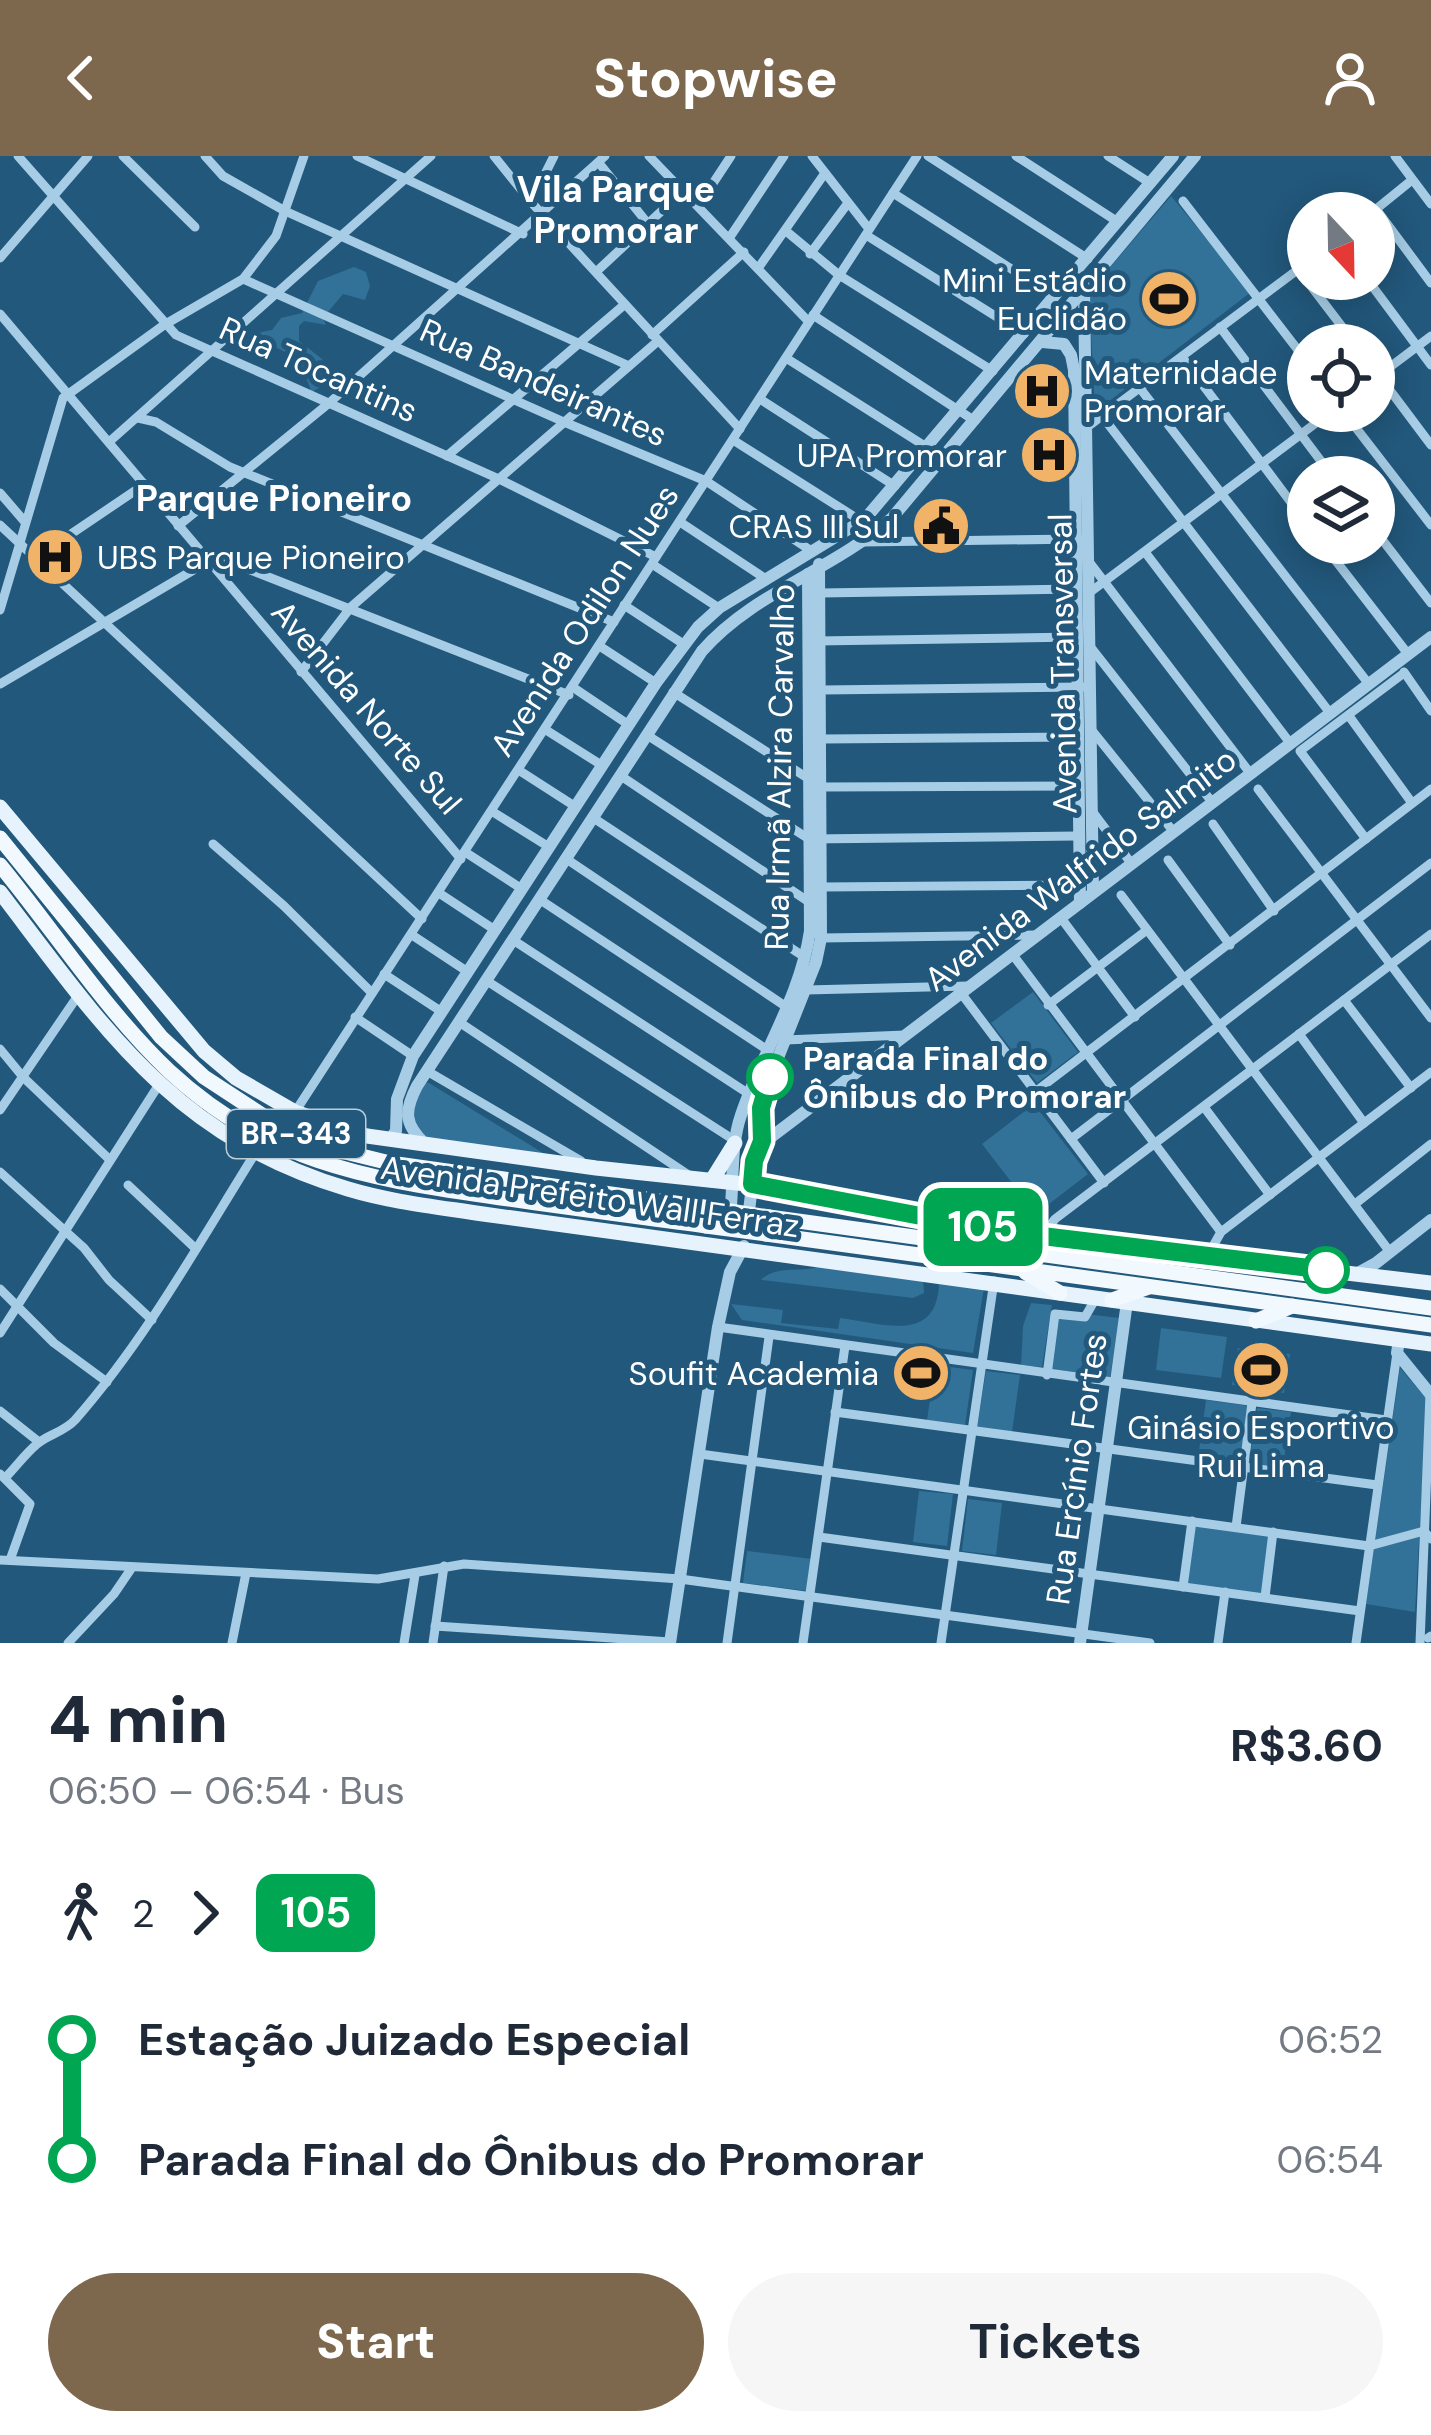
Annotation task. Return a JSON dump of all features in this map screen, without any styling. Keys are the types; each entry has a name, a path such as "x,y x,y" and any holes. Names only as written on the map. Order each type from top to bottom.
{"highway":[{"name":"Avenida Prefeito Wall Ferraz","path":"0,838 161,1037 204,1077 279,1126 333,1149 390,1163 711,1208 768,1226 1017,1267 1431,1325"},
{"name":"Avenida Prefeito Wall Ferraz","path":"0,865 146,1048 194,1092 271,1142 325,1165 387,1181 706,1226 768,1226 1431,1307"},
{"path":"1017,1267 1060,1293"},
{"path":"1112,1300 1151,1286"},
{"path":"1256,1321 1293,1306"}],"main road":[{"name":"Avenida Prefeito Wall Ferraz","path":"0,807 204,1051 236,1078 295,1112 347,1131 590,1167 752,1184 1051,1238 1356,1274 1376,1270 1431,1283"},
{"name":"Avenida Prefeito Wall Ferraz","path":"2,900 77,997 158,1086 199,1117 299,1173 383,1198 994,1282 1398,1347 1431,1345"},
{"path":"704,1180 735,1140"}],"street":[{"name":"Rua Tocantins","path":"18,156 164,325 214,352 499,479 654,560 719,608"},
{"path":"0,258 88,156"},
{"path":"123,156 195,227"},
{"path":"205,156 224,176 285,212 627,365"},
{"path":"0,610 59,405 68,392 164,325 244,279 263,258 304,156"},
{"path":"357,156 523,233"},
{"path":"109,442 431,156"},
{"path":"494,156 740,429"},
{"path":"698,206 731,156"},
{"path":"730,236 784,156"},
{"path":"812,156 867,232 1024,334"},
{"name":"Avenida Odilon Nues","path":"295,1112 917,156"},
{"path":"928,156 1088,259"},
{"path":"1016,156 1118,222"},
{"path":"1108,156 1150,183"},
{"path":"426,1144 407,1124 417,1086 702,651 735,617 863,542 910,499 1195,156"},
{"path":"1395,156 1431,204"},
{"path":"531,202 553,157"},
{"path":"652,157 811,318 975,421"},
{"path":"178,526 328,404 602,159 649,225"},
{"path":"390,1139 396,1131 397,1100 413,1056 685,645 719,608 861,521 1169,160 1179,175"},
{"path":"758,267 825,173"},
{"path":"1395,194 1412,180"},
{"path":"596,272 682,192"},
{"path":"893,193 1055,298"},
{"path":"1183,201 1287,333"},
{"path":"810,254 848,203"},
{"path":"786,231 838,275 988,377 997,394"},
{"path":"1395,238 1431,284"},
{"path":"301,672 351,608 627,365 744,252"},
{"path":"1086,428 1287,278"},
{"name":"Rua Bandeirantes","path":"244,279 706,481 813,552"},
{"name":"Avenida Transversal","path":"1084,291 1086,428 1074,589 1075,638 1090,728 1093,892"},
{"path":"1382,300 1431,365"},
{"path":"447,455 624,305"},
{"name":"Avenida Norte Sul","path":"0,314 301,672 463,855 522,889"},
{"path":"1220,327 1316,456"},
{"path":"1395,362 1431,336"},
{"name":"Avenida Transversal","path":"1041,343 1064,344 1073,362 1081,539 1088,561 1088,644 1076,737 1080,903"},
{"path":"1182,357 1287,498"},
{"path":"786,358 928,448"},
{"path":"1139,388 1368,683"},
{"path":"760,399 895,486"},
{"path":"1395,399 1431,445"},
{"path":"1102,416 1330,713"},
{"path":"138,418 156,422 210,457 614,622"},
{"path":"1089,593 1304,432"},
{"path":"1359,432 1431,525"},
{"path":"733,440 861,521"},
{"path":"37,557 145,484"},
{"path":"0,493 25,522"},
{"path":"680,522 766,579"},
{"path":"0,525 422,919"},
{"path":"863,542 1081,539"},
{"name":"Rua Irmã Alzira Carvalho","path":"670,1643 718,1327 730,1272 744,1250 764,1094 806,990 821,938 821,887 809,779 821,568 813,552"},
{"name":"Rua Irmã Alzira Carvalho","path":"730,1272 726,1248 735,1140 748,1094 806,958 823,787 821,690 807,576 813,552"},
{"path":"1145,552 1366,839"},
{"path":"1395,556 1431,603"},
{"path":"0,684 207,562 225,558 571,692 629,725"},
{"path":"1088,561 1250,773"},
{"path":"1336,564 1431,711"},
{"path":"820,593 1074,589"},
{"path":"624,605 685,645"},
{"name":"Avenida Walfrido Salmito","path":"760,1142 1250,773 1295,747 1330,713 1403,663 1431,637"},
{"path":"814,641 1075,638"},
{"path":"1088,644 1212,802"},
{"path":"601,647 656,683"},
{"path":"1295,747 1349,716 1403,663"},
{"path":"821,690 1082,687"},
{"path":"673,692 809,779"},
{"path":"1349,716 1412,803"},
{"path":"1090,728 1173,831"},
{"path":"546,730 603,766"},
{"path":"646,735 816,839 1077,836"},
{"path":"822,739 1076,737"},
{"path":"616,746 633,755"},
{"path":"520,771 576,806"},
{"path":"620,776 809,902"},
{"path":"823,787 1076,786"},
{"path":"1258,789 1431,1018"},
{"path":"1035,1092 1431,789"},
{"path":"1092,811 1131,863"},
{"path":"494,812 549,847"},
{"path":"592,817 806,958"},
{"path":"1213,824 1274,910"},
{"path":"213,844 373,993"},
{"path":"565,858 788,1008"},
{"path":"1168,860 1230,945"},
{"path":"1071,1139 1431,863"},
{"path":"821,887 1079,885"},
{"path":"440,893 495,930"},
{"path":"1121,895 1390,1252"},
{"path":"539,899 769,1051"},
{"path":"1061,918 1135,1017"},
{"path":"1048,1005 1147,930"},
{"path":"1051,1238 1051,1222 1431,934"},
{"path":"412,935 468,972"},
{"path":"821,938 1036,935"},
{"path":"513,940 748,1094"},
{"path":"1013,955 1221,1232"},
{"path":"384,974 442,1012"},
{"path":"487,981 735,1140 747,1154 760,1142 747,1126 735,1140"},
{"path":"806,990 966,989 1104,1183"},
{"path":"0,1110 77,997"},
{"path":"1344,1000 1411,1088"},
{"path":"356,1017 413,1056"},
{"path":"459,1022 704,1180"},
{"path":"1299,1034 1364,1123"},
{"path":"785,1040 907,1035"},
{"path":"0,1049 109,1159"},
{"path":"427,1071 590,1167"},
{"path":"1208,1255 1221,1232 1431,1072"},
{"path":"405,1075 417,1086"},
{"path":"0,1333 158,1086"},
{"path":"1204,1107 1270,1195"},
{"path":"1354,1204 1431,1144"},
{"path":"256,1152 152,1320 107,1382 67,1428 39,1442 3,1476 30,1504 5,1560 378,1580 444,1566 480,1565 680,1579 1080,1638 1150,1643"},
{"path":"0,1172 152,1320"},
{"path":"128,1185 196,1249"},
{"path":"1376,1270 1390,1252 1431,1220"},
{"path":"941,1643 994,1282"},
{"path":"0,1288 62,1350 107,1382"},
{"path":"1046,1375 1055,1314 1085,1317 1112,1300"},
{"name":"Rua Ercínio Fortes","path":"1080,1638 1115,1384 1112,1300"},
{"path":"718,1327 1386,1420"},
{"path":"727,1643 769,1337"},
{"path":"803,1643 845,1346"},
{"path":"1398,1347 1430,1395 1426,1638"},
{"path":"1356,1643 1398,1347"},
{"path":"1236,1527 1252,1403"},
{"path":"0,1411 39,1442"},
{"path":"835,1412 1378,1485"},
{"path":"700,1454 1369,1546 1428,1535"},
{"path":"1183,1587 1192,1521"},
{"path":"1265,1597 1274,1532"},
{"path":"820,1537 1360,1611"},
{"path":"433,1643 444,1566"},
{"path":"68,1643 131,1569"},
{"path":"232,1643 246,1573"},
{"path":"404,1643 415,1575"},
{"path":"1218,1643 1225,1592"},
{"path":"435,1626 670,1643"}],"shaded area":[{"path":"1171,196 1251,292 1095,412 1089,292"},
{"path":"354,267 366,272 370,286 365,300 343,294 323,318 326,325 304,321 299,326 299,341 330,371 325,385 311,392 293,359 256,340 257,333 272,330 281,318 302,313 318,281"},
{"path":"1033,992 1078,1052 1037,1083 991,1023"},
{"path":"421,1083 429,1083 548,1156 427,1138 414,1128 410,1109"},
{"path":"1034,1104 1088,1174 1036,1214 982,1144"},
{"path":"825,1264 923,1278 924,1293 913,1298 761,1280 775,1272"},
{"path":"985,1282 973,1353 742,1320 731,1304 783,1310 781,1323 838,1329 840,1318 904,1326 929,1315 939,1283"},
{"path":"1031,1303 1052,1305 1042,1367 1021,1365 1023,1326"},
{"path":"1059,1311 1120,1318 1110,1377 1051,1369"},
{"path":"1161,1328 1227,1337 1221,1378 1156,1370"},
{"name":"Ginásio Esportivo Rui Lima","path":"1238,1348 1290,1354 1284,1393 1232,1385"},
{"path":"935,1365 973,1370 965,1425 927,1420"},
{"path":"1400,1368 1427,1399 1415,1612 1366,1604"},
{"path":"986,1371 1020,1375 1012,1432 977,1427"},
{"path":"1206,1400 1249,1406 1239,1463 1198,1458"},
{"path":"1257,1408 1291,1412 1283,1467 1249,1464"},
{"path":"919,1491 953,1494 947,1546 913,1542"},
{"path":"968,1499 1002,1503 996,1555 962,1551"},
{"path":"1194,1525 1271,1534 1263,1595 1186,1584"},
{"path":"747,1551 812,1559 808,1591 743,1583"}],"bus line":[{"name":"105","path":"770,1077 761,1108 762,1141 752,1184 1000,1231 1326,1270"}],"place":[{"name":"Mini Estádio Euclidão","path":"1169,299"},
{"name":"Maternidade Promorar","path":"1042,391"},
{"name":"UPA Promorar","path":"1049,455"},
{"name":"CRAS III Sul","path":"941,526"},
{"name":"UBS Parque Pioneiro","path":"55,557"},
{"name":"Parada Final do Ônibus do Promorar","path":"770,1077"},
{"name":"Ginásio Esportivo Rui Lima","path":"1261,1370"},
{"name":"Soufit Academia","path":"921,1373"}],"district":[{"name":"Vila Parque Promorar","path":"616,210"},
{"name":"Parque Pioneiro","path":"274,498"}]}
